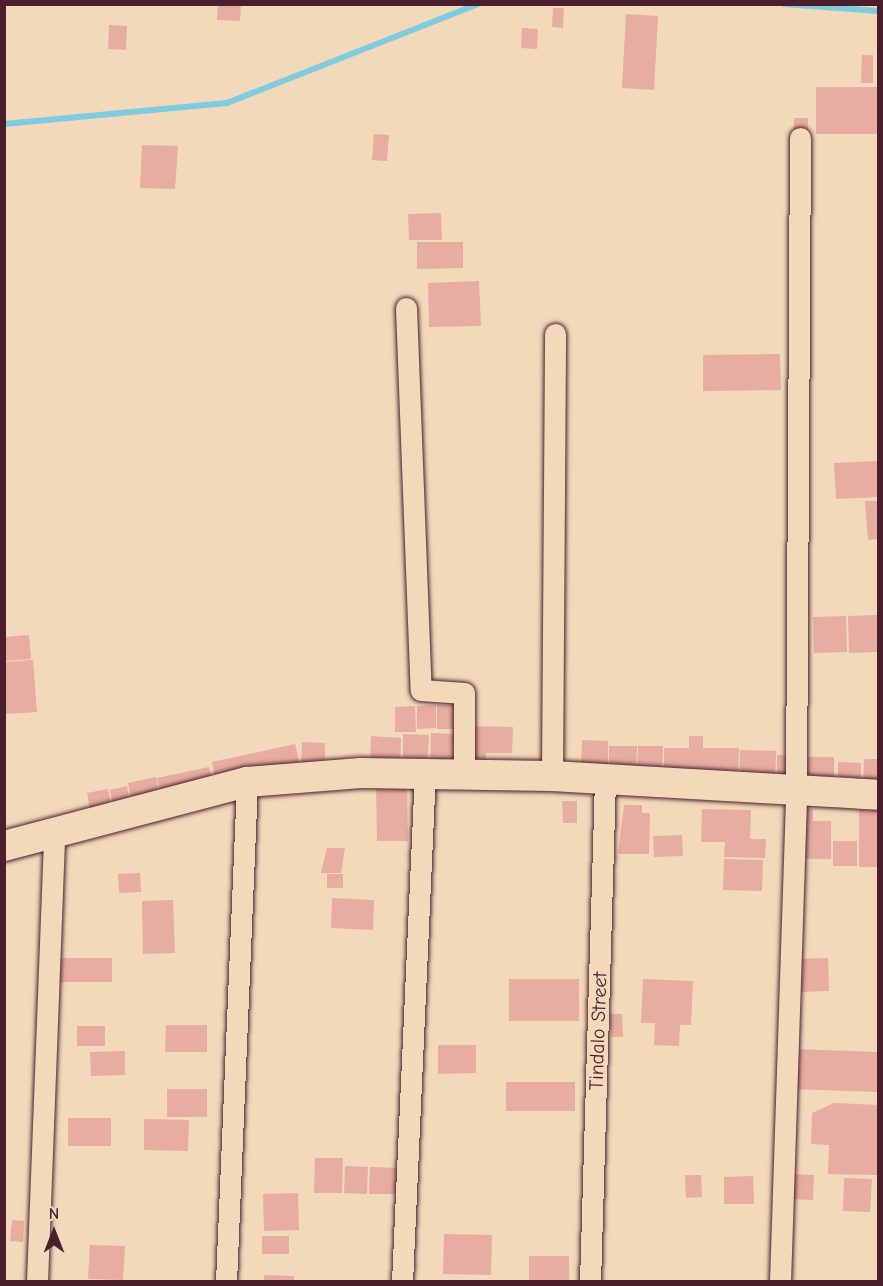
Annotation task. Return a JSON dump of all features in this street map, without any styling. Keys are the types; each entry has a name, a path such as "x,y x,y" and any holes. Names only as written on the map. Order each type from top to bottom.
{"street":[{"path":"780,1281 796,791 800,138"},
{"path":"406,308 421,690 464,693 464,773"},
{"path":"552,776 555,334"},
{"path":"4,846 247,782 425,772 552,776 605,781 879,795"},
{"path":"402,1281 425,772"},
{"name":"Tindalo Street","path":"590,1281 605,781"},
{"path":"226,1281 247,782"},
{"path":"37,1281 54,831"}],"building":[{"path":"218,4 241,4 240,21 217,20"},
{"path":"553,8 564,8 563,28 552,27"},
{"path":"626,14 658,16 654,90 622,88"},
{"path":"109,25 127,26 126,50 108,49"},
{"path":"522,28 538,29 537,49 521,48"},
{"path":"862,55 873,55 873,83 861,83"},
{"path":"816,87 878,87 878,134 816,134"},
{"path":"794,118 808,118 808,133 794,133"},
{"path":"374,134 389,135 387,161 372,160"},
{"path":"142,145 178,146 175,189 140,188"},
{"path":"441,213 442,240 409,240 408,214"},
{"path":"417,242 463,242 463,268 417,269"},
{"path":"479,281 481,326 429,327 428,283"},
{"path":"780,354 781,390 703,391 703,355"},
{"path":"878,461 878,497 836,499 834,463"},
{"path":"865,501 878,501 878,539 868,540"},
{"path":"878,615 878,652 849,653 848,616"},
{"path":"846,616 847,652 814,653 813,617"},
{"path":"29,635 31,659 4,661 4,637"},
{"path":"33,660 37,712 4,714 4,662"},
{"path":"436,705 436,728 417,729 417,706"},
{"path":"437,705 459,705 459,729 437,729"},
{"path":"415,706 416,732 395,732 395,707"},
{"path":"472,726 513,727 512,753 486,753 486,768 471,768"},
{"path":"431,733 454,734 453,768 430,767"},
{"path":"403,734 429,735 427,767 403,766"},
{"path":"371,736 401,738 400,765 370,763"},
{"path":"689,736 703,736 703,748 739,748 738,786 664,778 664,748 689,748"},
{"path":"582,740 608,741 608,777 581,777"},
{"path":"302,742 325,743 325,768 301,767"},
{"path":"295,744 301,770 217,786 212,762"},
{"path":"609,746 637,746 636,779 609,778"},
{"path":"638,746 663,746 662,780 637,780"},
{"path":"740,750 776,751 775,787 739,787"},
{"path":"777,755 794,755 794,783 777,783"},
{"path":"808,757 834,757 834,788 807,787"},
{"path":"864,759 878,759 878,789 863,789"},
{"path":"838,762 861,763 861,785 838,785"},
{"path":"209,767 213,786 161,797 157,778"},
{"path":"156,777 160,799 132,804 128,783"},
{"path":"376,785 407,785 408,841 377,841"},
{"path":"127,786 131,806 114,810 110,790"},
{"path":"108,789 112,810 91,815 87,793"},
{"path":"562,801 577,801 577,823 563,823"},
{"path":"624,805 642,805 642,813 650,813 649,854 618,854"},
{"path":"702,809 751,810 750,839 766,839 765,858 724,857 725,842 701,842"},
{"path":"802,809 813,809 813,821 831,821 831,859 801,859"},
{"path":"859,810 878,810 878,867 859,867"},
{"path":"682,835 683,856 654,857 653,836"},
{"path":"833,841 857,841 857,866 833,866"},
{"path":"327,848 345,848 341,873 321,873"},
{"path":"724,859 763,860 762,891 723,890"},
{"path":"140,873 141,892 119,893 118,874"},
{"path":"327,874 343,874 343,888 327,888"},
{"path":"332,898 374,900 373,930 331,928"},
{"path":"173,900 175,953 143,954 142,901"},
{"path":"58,958 112,958 112,982 58,982"},
{"path":"828,958 829,991 798,992 797,959"},
{"path":"509,979 579,979 579,1021 509,1021"},
{"path":"643,979 693,981 691,1025 680,1025 679,1046 654,1045 655,1023 641,1023"},
{"path":"610,1014 622,1014 623,1037 611,1037"},
{"path":"166,1025 207,1025 207,1052 165,1052"},
{"path":"77,1026 105,1026 105,1046 77,1046"},
{"path":"438,1045 476,1045 476,1073 438,1074"},
{"path":"792,1049 878,1052 878,1092 791,1089"},
{"path":"125,1051 125,1075 91,1076 90,1052"},
{"path":"506,1082 575,1082 575,1111 506,1111"},
{"path":"167,1089 207,1089 207,1117 167,1117"},
{"path":"834,1103 878,1105 878,1175 828,1174 829,1145 811,1144 812,1113"},
{"path":"68,1118 111,1118 111,1146 68,1146"},
{"path":"144,1119 189,1120 188,1151 144,1150"},
{"path":"315,1158 343,1158 342,1193 314,1193"},
{"path":"345,1166 368,1167 367,1194 344,1193"},
{"path":"370,1167 397,1168 397,1194 369,1194"},
{"path":"788,1174 814,1175 813,1200 787,1199"},
{"path":"685,1175 701,1175 702,1197 686,1198"},
{"path":"753,1176 754,1204 724,1204 724,1177"},
{"path":"844,1178 872,1179 870,1212 843,1211"},
{"path":"298,1193 299,1230 264,1231 263,1194"},
{"path":"12,1220 24,1221 23,1242 10,1241"},
{"path":"444,1234 492,1235 491,1275 443,1274"},
{"path":"262,1236 289,1236 289,1254 262,1254"},
{"path":"90,1245 125,1246 123,1280 88,1279"},
{"path":"529,1256 569,1256 569,1282 529,1282"},
{"path":"264,1275 294,1276 294,1282 264,1282"}],"waterway":[{"path":"4,124 227,103 478,4"},
{"path":"784,4 878,11"}]}
